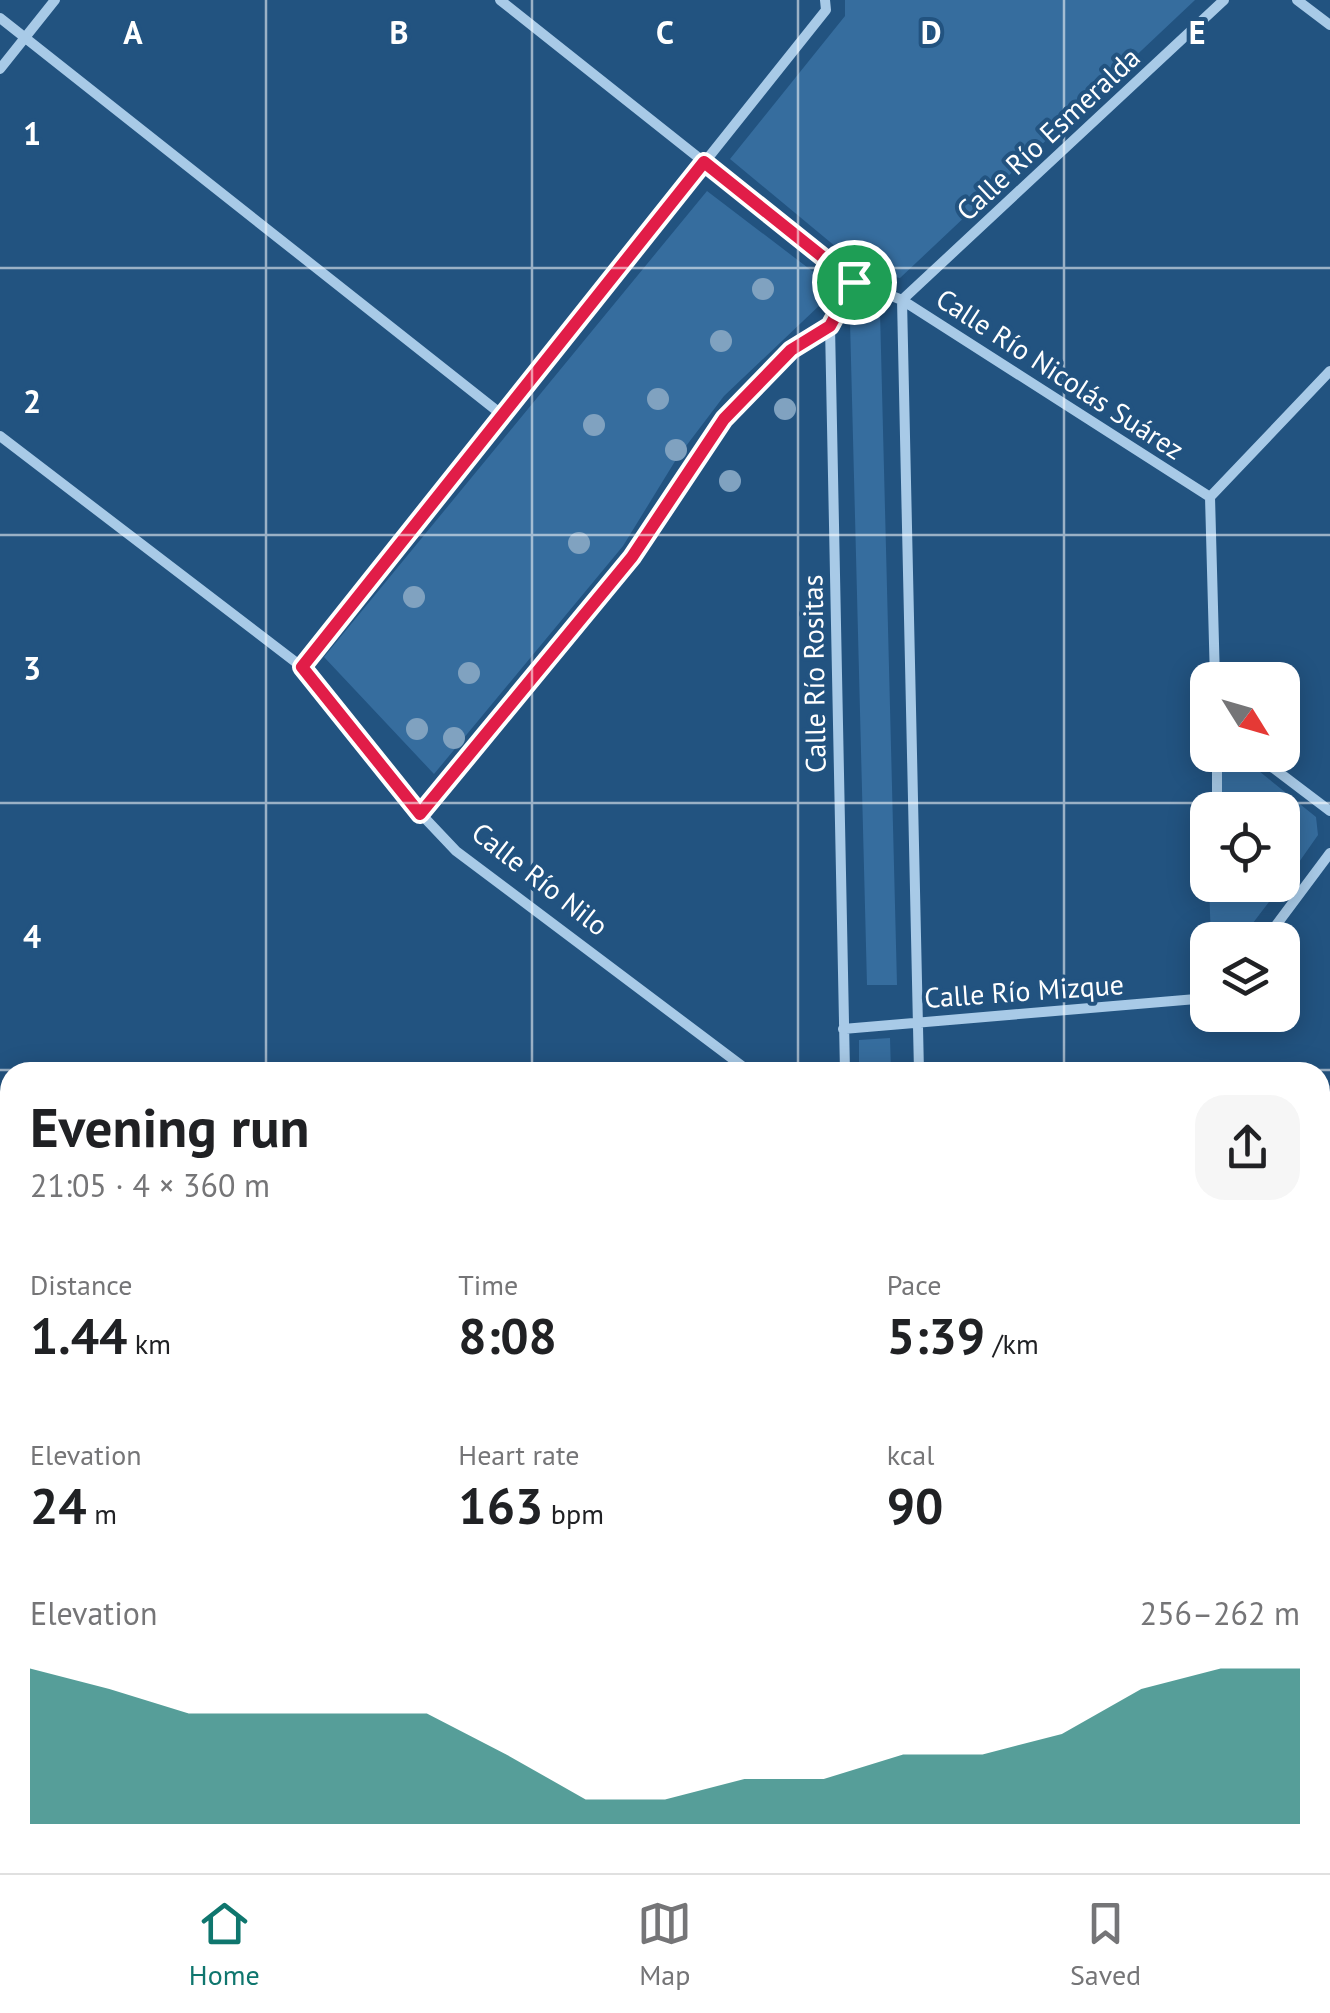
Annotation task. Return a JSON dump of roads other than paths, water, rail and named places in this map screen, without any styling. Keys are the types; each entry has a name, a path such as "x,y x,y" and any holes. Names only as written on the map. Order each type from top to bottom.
{"street":[{"path":"0,69 55,0"},
{"name":"Calle Río Nicolás Suárez","path":"500,0 854,282 902,300 1210,497"},
{"path":"302,667 826,10 825,0"},
{"name":"Calle Río Esmeralda","path":"902,300 1224,0"},
{"path":"1297,0 1330,25"},
{"path":"0,18 500,414"},
{"name":"Calle Río Rositas","path":"845,1062 830,326 854,282"},
{"path":"902,300 919,1062"},
{"path":"420,814 632,557 724,419 791,350 830,326"},
{"path":"1215,662 1210,497 1330,371"},
{"name":"Calle Río Nilo","path":"0,436 302,667 420,814 456,851 737,1062"},
{"path":"1279,772 1330,810"},
{"path":"1278,922 1330,853"},
{"name":"Calle Río Mizque","path":"843,1028 1190,999"}]}
